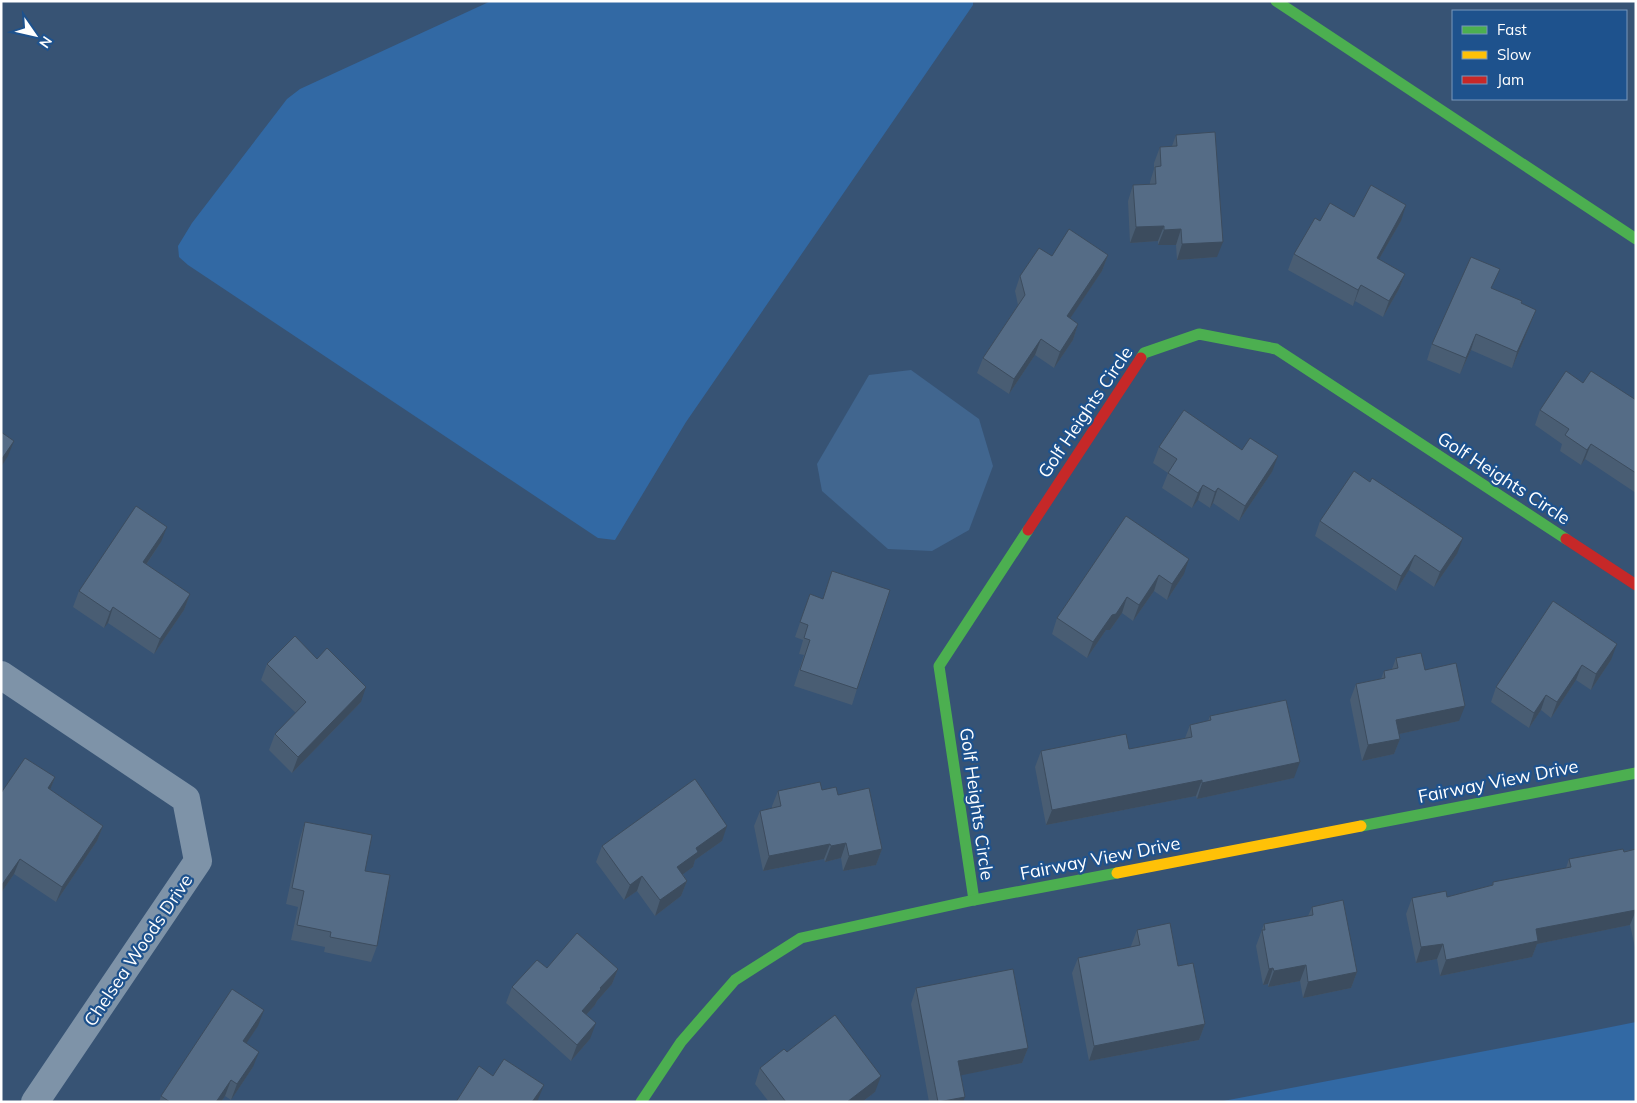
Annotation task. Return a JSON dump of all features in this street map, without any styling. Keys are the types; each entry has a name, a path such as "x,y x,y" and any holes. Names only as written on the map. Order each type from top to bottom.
{"street":[{"path":"1276,1 1636,238"},
{"name":"Golf Heights Circle","path":"974,900 939,666 1144,353 1199,334 1276,349 1636,585"},
{"name":"Chelsea Woods Drive","path":"1,675 186,799 198,862 35,1102"},
{"name":"Fairway View Drive","path":"641,1102 681,1042 735,980 800,938 974,900 1636,773"}],"shaded area":[{"path":"491,1 973,1 973,5 686,422 615,540 598,538 188,265 179,257 178,246 192,223 287,99 300,89"},
{"path":"911,370 979,419 993,466 969,530 932,551 888,549 822,491 817,464 869,375"},
{"path":"1636,1022 1636,1102 1218,1102 1591,1031"}],"building":[{"path":"1215,132 1223,242 1182,244 1181,229 1164,230 1164,226 1136,227 1133,185 1156,184 1155,167 1161,166 1160,147 1177,146 1176,135"},
{"path":"1371,185 1406,205 1377,258 1405,274 1389,301 1361,285 1358,290 1294,254 1315,218 1320,221 1330,203 1354,217"},
{"path":"1069,229 1108,255 1067,316 1078,324 1060,352 1041,339 1014,379 983,358 1025,295 1020,276 1039,248 1052,256"},
{"path":"1471,257 1500,269 1491,288 1522,301 1521,303 1536,310 1517,352 1476,334 1466,358 1432,344"},
{"path":"1566,371 1583,383 1591,371 1636,400 1636,473 1591,444 1587,450 1565,435 1569,429 1540,410"},
{"path":"1184,410 1242,450 1250,438 1278,456 1245,506 1218,488 1215,492 1203,485 1198,493 1168,473 1177,459 1159,447"},
{"path":"1,432 14,441 1,460"},
{"path":"1354,471 1370,482 1372,478 1463,538 1440,572 1415,555 1401,576 1320,521"},
{"path":"136,506 167,527 143,562 190,594 160,639 113,607 110,612 79,591"},
{"path":"1126,516 1189,559 1172,584 1159,575 1139,605 1127,597 1093,642 1057,618"},
{"path":"832,571 890,590 857,689 800,670 810,640 804,638 808,625 800,622 810,594 823,599"},
{"path":"1553,601 1617,644 1596,674 1582,665 1557,702 1546,695 1534,713 1496,687"},
{"path":"295,636 317,659 327,648 366,687 298,757 275,734 306,702 267,664"},
{"path":"1421,653 1425,670 1456,663 1465,706 1396,720 1400,739 1368,745 1356,684 1385,678 1384,671 1398,668 1396,658"},
{"path":"1286,700 1300,762 1202,783 1202,780 1052,810 1041,751 1126,734 1129,749 1192,737 1190,725 1211,720 1210,716"},
{"path":"25,758 55,777 48,788 103,826 62,887 20,859 1,886 1,793"},
{"path":"695,779 727,826 696,848 698,852 677,867 687,881 660,900 642,876 630,885 602,846"},
{"path":"820,782 822,790 836,787 838,795 869,788 882,849 849,856 846,843 831,846 830,844 769,856 760,811 781,806 778,791"},
{"path":"305,822 372,835 365,871 390,875 377,946 330,937 331,932 297,925 304,891 292,888"},
{"path":"1623,849 1624,852 1636,849 1636,910 1536,929 1538,941 1446,960 1443,944 1421,947 1412,898 1446,891 1447,897 1493,885 1493,882 1571,867 1569,859"},
{"path":"1343,900 1357,972 1308,982 1306,965 1274,971 1273,968 1269,969 1262,930 1265,930 1264,924 1313,915 1312,907"},
{"path":"1170,923 1178,966 1193,963 1205,1024 1094,1046 1078,958 1140,945 1137,930"},
{"path":"577,933 618,969 582,1011 596,1023 577,1045 512,987 537,960 547,968"},
{"path":"1013,969 1028,1048 958,1061 965,1097 938,1102 916,988"},
{"path":"232,989 264,1010 243,1041 259,1052 237,1084 231,1080 216,1102 170,1102 161,1096"},
{"path":"835,1015 881,1076 847,1102 786,1102 760,1068 784,1049 787,1052"},
{"path":"504,1059 544,1085 532,1102 456,1102 479,1066 493,1076"}],"traffic: fast":[{"path":"1276,1 1636,239"},
{"path":"1141,358 1144,353 1199,334 1276,349 1566,539"},
{"path":"974,900 939,666 1028,530"},
{"path":"1361,826 1636,773"},
{"path":"641,1102 681,1042 735,980 801,938 974,900 1117,873"}],"traffic: slow":[{"path":"1117,873 1361,826"}],"traffic: jam":[{"path":"1028,530 1141,358"},
{"path":"1566,539 1636,585"}]}
